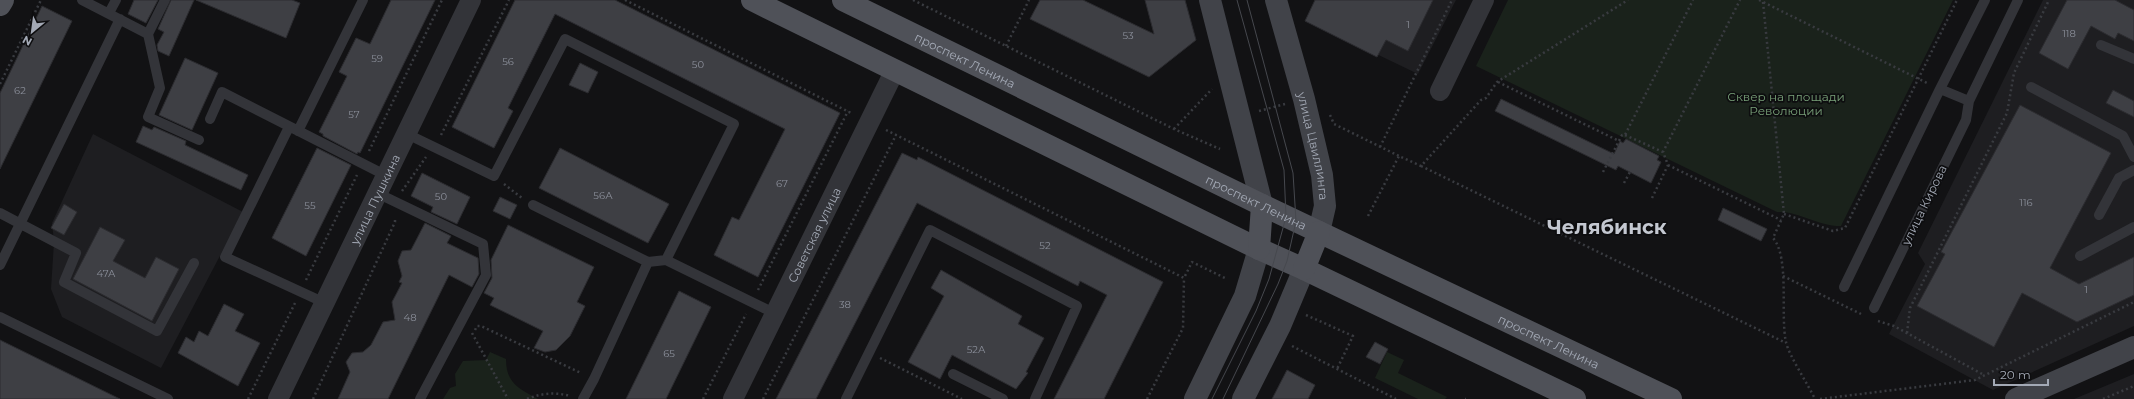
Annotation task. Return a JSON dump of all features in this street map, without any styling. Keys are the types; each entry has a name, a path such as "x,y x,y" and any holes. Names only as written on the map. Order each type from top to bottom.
{"main road":[{"path":"0,5 2,0"},
{"path":"752,0 1259,249 1304,269 1575,399"},
{"name":"проспект Ленина","path":"843,0 1262,205 1671,399"},
{"path":"1195,399 1245,296 1259,249 1262,205 1210,0"},
{"name":"улица Цвиллинга","path":"1243,399 1280,326 1319,232 1325,206 1322,175 1304,99 1276,0"},
{"path":"2016,399 2134,347"}],"street":[{"name":"улица Пушкина","path":"282,398 325,304 471,0"},
{"path":"1440,91 1484,0"},
{"name":"Советская улица","path":"733,399 774,313 895,70"}],"lane":[{"path":"82,0 148,34"},
{"path":"109,14 116,0"},
{"path":"165,0 148,34 160,88 148,117 199,140"},
{"path":"325,304 225,257 363,0"},
{"path":"1844,287 1985,0"},
{"name":"улица Кирова","path":"1874,308 1966,120 1969,101 2018,0"},
{"path":"0,265 19,222 120,19"},
{"path":"407,134 494,176 565,39 734,124 666,260"},
{"path":"2101,45 2134,59"},
{"path":"2031,87 2123,136 2134,157"},
{"path":"1940,89 1969,101"},
{"path":"210,119 222,92 387,176"},
{"path":"2099,214 2119,178 2134,170"},
{"path":"379,194 483,244 486,274 420,399"},
{"path":"532,205 648,262 666,260 774,313"},
{"path":"0,213 76,253 64,282 157,331 194,262"},
{"path":"2080,256 2134,228"},
{"path":"846,399 930,230 1077,306 1035,399"},
{"path":"583,399 594,379 648,262"},
{"path":"0,317 168,399"},
{"path":"953,374 1003,399"}],"path":[{"path":"0,84 41,0"},
{"path":"368,152 442,0"},
{"path":"625,0 1184,278"},
{"path":"912,0 1174,129 1220,149"},
{"path":"1006,46 1029,0"},
{"path":"1380,147 1452,0"},
{"path":"1421,166 1481,100 1486,98 1497,82 1628,0"},
{"path":"1603,172 1622,135 1626,135 1693,0"},
{"path":"1663,152 1740,0"},
{"path":"1759,0 1914,77"},
{"path":"1784,214 1833,231 1845,228 1957,0"},
{"path":"1907,333 1910,308 2007,113 2014,73 2049,0"},
{"path":"1763,2 1784,214 1773,238 1779,247 1783,276 1786,343 1815,399"},
{"path":"1497,82 1619,141"},
{"path":"1174,129 1213,88"},
{"path":"703,399 848,111"},
{"path":"763,399 896,135"},
{"path":"1626,135 1663,152 1668,165 1781,220"},
{"path":"1368,216 1399,156 1786,343"},
{"path":"1652,198 1668,165"},
{"path":"1624,183 1630,172"},
{"path":"494,176 532,205"},
{"path":"1147,399 1183,328 1184,278 1192,262 1226,278"},
{"path":"1783,276 1862,314"},
{"path":"1820,399 1975,380 2134,302"},
{"path":"1306,314 1353,336 1337,369"},
{"path":"463,319 508,399"},
{"path":"472,334 477,326 481,326 594,379"},
{"path":"1894,326 1984,375"},
{"path":"1289,344 1396,399"},
{"path":"869,353 962,399"},
{"path":"2103,399 2134,386"},
{"path":"527,399 542,394 556,393 583,399"}],"shaded area":[{"path":"1325,0 1456,0 1418,74 1308,21"},
{"path":"2043,0 2134,0 2134,326 1993,390 1889,334 1925,264 1918,253"},
{"path":"93,134 243,212 161,368 62,317 51,289 54,242 52,223"},
{"path":"2134,374 2134,399 2074,399"}],"green space":[{"name":"Сквер на площади Революции","path":"1508,0 1953,0 1841,226 1824,224 1785,212 1777,212 1476,66"},
{"path":"490,352 506,359 508,374 514,384 538,399 443,399 450,388 456,386 455,374 463,361 486,360"},
{"path":"1387,352 1404,360 1398,373 1447,397 1445,399 1418,399 1375,378"}],"building":[{"path":"134,0 158,0 146,23 128,14"},
{"path":"171,0 194,0 169,56 158,51 157,45 164,32 158,29"},
{"path":"196,0 292,0 300,3 286,38"},
{"path":"391,0 435,0 360,153 358,152 357,154 323,136 323,134 319,132 347,76 339,72 356,38 370,44"},
{"path":"515,0 615,0 840,113 758,277 714,255 732,217 739,220 785,129 555,14 508,108 513,111 494,148 452,127"},
{"path":"1040,0 1083,0 1154,34 1145,0 1185,0 1196,40 1149,77 1030,19"},
{"path":"1315,0 1433,0 1408,51 1386,40 1377,57 1305,21"},
{"path":"2067,0 2115,0 2134,10 2134,41 2118,33 2115,39 2091,26 2068,69 2039,53"},
{"path":"42,6 72,21 0,169 0,93"},
{"path":"185,58 218,73 192,130 159,115"},
{"path":"580,63 598,72 588,93 569,85"},
{"path":"2113,90 2134,101 2134,117 2106,103"},
{"path":"1501,99 1614,154 1620,141 1623,143 1626,139 1659,156 1657,160 1661,162 1651,183 1618,166 1616,170 1495,111"},
{"path":"2020,105 2111,153 2050,268 2079,284 2134,257 2134,295 2077,322 2022,293 1994,347 1917,306 1945,254 1941,252"},
{"path":"143,126 152,130 154,127 186,141 185,145 248,175 241,190 136,142"},
{"path":"317,148 351,165 306,256 272,238"},
{"path":"560,148 669,204 648,243 539,188"},
{"path":"902,153 917,160 918,157 1163,282 1104,399 1054,399 1107,295 1080,281 1078,286 917,203 816,399 776,399"},
{"path":"422,173 470,197 457,224 431,212 433,207 411,196"},
{"path":"500,197 517,205 510,219 493,211"},
{"path":"64,204 77,212 64,235 51,228"},
{"path":"1723,208 1767,229 1761,241 1718,220"},
{"path":"425,223 451,236 447,243 478,258 479,274 472,287 449,275 388,399 338,399 350,372 346,362 352,353 363,352 371,345 383,322 395,320 392,302 402,283 399,282 402,276 398,261 402,251 411,250"},
{"path":"508,225 594,267 577,302 585,306 570,336 556,350 545,352 534,348 543,331 490,305 494,298 484,293 492,278 491,260"},
{"path":"100,227 125,240 113,261 145,278 156,257 179,269 152,321 73,279"},
{"path":"941,270 1022,316 1018,324 1044,338 1026,372 1028,373 1016,389 952,355 940,379 908,362 944,296 931,288"},
{"path":"679,291 711,307 666,399 626,399"},
{"path":"224,304 244,314 235,331 260,343 238,386 178,353 186,337 194,342 199,331 208,336"},
{"path":"0,340 120,399 0,399"},
{"path":"1375,342 1388,349 1380,364 1366,357"},
{"path":"1287,370 1315,385 1308,399 1272,399"}],"tram line":[{"path":"1212,399 1256,311 1269,279 1286,217 1284,170 1237,0"},
{"path":"1223,399 1278,284 1287,261 1296,221 1293,173 1247,0"}],"district":[{"name":"Челябинск","path":"1607,227"}]}
